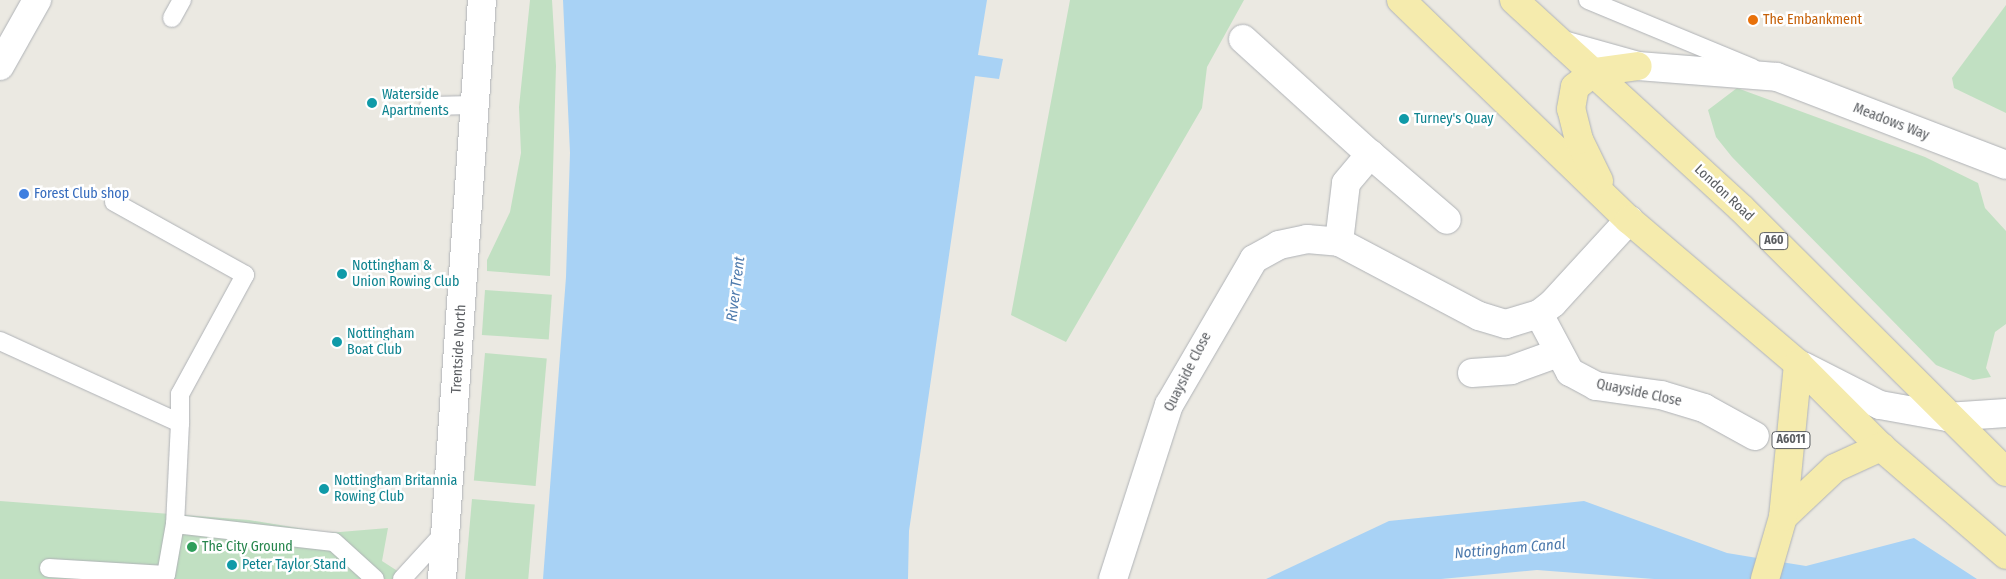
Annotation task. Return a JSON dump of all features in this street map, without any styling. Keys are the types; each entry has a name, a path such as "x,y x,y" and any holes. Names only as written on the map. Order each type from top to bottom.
{"main road":[{"path":"1401,0 1629,220 1798,364 1881,447 2006,555"},
{"name":"London Road","path":"1514,0 1741,208 1947,417 2006,472"},
{"path":"1609,201 1578,140 1571,109 1575,87 1594,72 1638,66"},
{"name":"A6011","path":"1765,579 1783,517 1798,364"},
{"path":"1783,517 1835,468 1881,447"}],"street":[{"path":"0,66 37,0"},
{"name":"Trentside North","path":"442,579 482,0"},
{"path":"1243,39 1370,154 1447,220"},
{"name":"Meadows Way","path":"1563,45 1638,66 1777,78 2006,165"},
{"path":"1339,242 1346,183 1370,154"},
{"name":"Quayside Close","path":"1113,579 1169,406 1254,259 1280,244 1307,239 1339,242 1479,316 1506,324 1539,314 1629,220"},
{"name":"Quayside Close","path":"1539,314 1558,353 1570,372 1596,386 1704,408 1755,436"},
{"path":"1472,373 1511,370 1558,353"},
{"path":"1798,364 1880,405 1947,417 2006,413"}],"lane":[{"path":"172,18 182,0"},
{"name":"Meadows Way","path":"1588,0 1777,78"},
{"path":"429,106 474,105"},
{"path":"49,568 166,575 175,524 180,394 245,275 114,202"},
{"path":"0,342 180,423"},
{"path":"175,524 334,542 375,579"},
{"path":"402,579 446,530"}],"green space":[{"path":"530,0 552,0 556,66 550,276 487,271 487,260 510,212 521,153 519,107"},
{"path":"1070,0 1244,0 1207,67 1202,108 1066,342 1011,315"},
{"path":"2006,5 2006,113 1954,88 1952,78"},
{"path":"1737,88 1925,157 1978,183 1985,208 2006,231 2006,324 1995,332 1986,368 1991,377 1973,380 1936,365 1732,157 1716,137 1708,110"},
{"path":"485,290 552,295 549,340 482,335"},
{"path":"485,353 547,358 536,486 474,481"},
{"path":"472,499 535,504 528,579 465,579"},
{"name":"The City Ground","path":"0,501 249,520 328,533 388,528 382,561 410,579 0,579"}],"water":[{"name":"River Trent","path":"563,0 987,0 978,55 1003,59 999,79 975,76 909,531 908,579 543,579 566,277 570,153"},
{"name":"Nottingham Canal","path":"1584,501 1727,553 1806,566 1914,538 1977,579 1654,579 1537,570 1441,579 1266,579 1389,521"}],"place":[{"name":"The Embankment","path":"1753,20"},
{"name":"Waterside Apartments","path":"372,103"},
{"name":"Turney's Quay","path":"1404,119"},
{"name":"Forest Club shop","path":"24,194"},
{"name":"Nottingham & Union Rowing Club","path":"342,274"},
{"name":"Nottingham Boat Club","path":"337,342"},
{"name":"Nottingham Britannia Rowing Club","path":"324,489"},
{"name":"The City Ground","path":"192,547"},
{"name":"Peter Taylor Stand","path":"232,565"}]}
